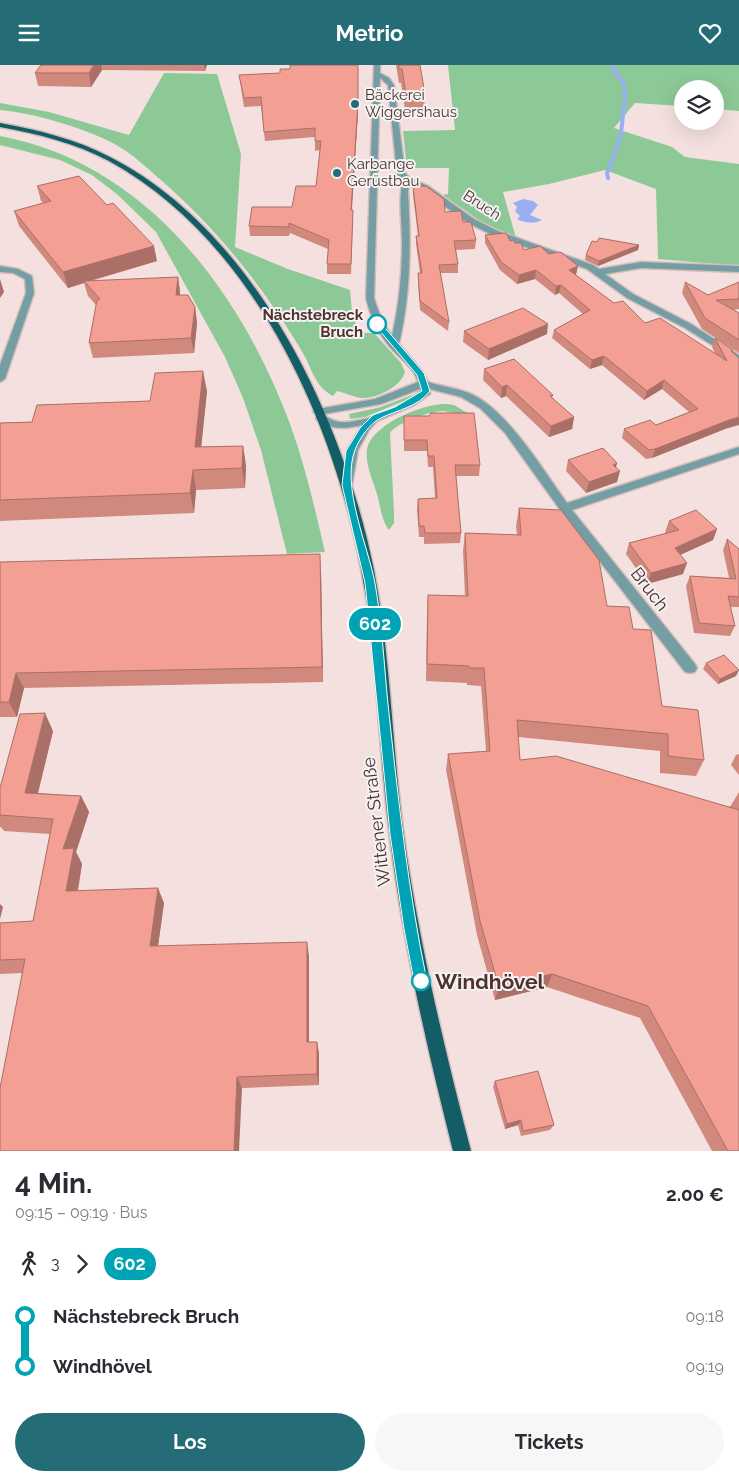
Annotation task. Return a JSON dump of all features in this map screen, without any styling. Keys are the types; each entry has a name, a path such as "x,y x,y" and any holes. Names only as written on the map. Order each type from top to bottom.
{"main road":[{"path":"0,125 37,132 66,141 110,159 140,179 186,216 217,247 264,309 300,369 320,415"},
{"name":"Wittener Straße","path":"320,415 346,485 370,583 396,834 410,929 442,1074 462,1151"}],"street":[{"path":"377,70 392,85 402,174 407,180 404,191 407,268 401,321 394,345"},
{"path":"320,415 377,402 423,384 421,375 377,324 372,313 370,298 377,70"},
{"name":"Bruch","path":"407,180 425,187 471,221 495,233 598,272 630,296 688,326 739,359"},
{"path":"598,272 641,265 739,269"},
{"path":"0,269 23,274 29,279 31,286 0,379"},
{"name":"Bruch","path":"423,384 465,395 484,406 509,431 565,508 690,668"},
{"name":"Wittener Straße","path":"320,415 331,424 360,423 398,409 422,396 426,391 423,384"},
{"name":"Wittener Straße","path":"346,485 350,451 363,430 376,417"},
{"path":"565,508 739,450"}],"green space":[{"path":"448,65 739,65 739,111 724,110 724,80 674,80 674,105 635,103 614,128 672,147 685,157 739,164 739,266 658,259 656,189 605,170 549,184 503,192 516,238 480,221 443,195 448,194 449,168 407,168 403,131 455,130"},
{"path":"164,73 217,74 241,154 235,247 288,269 350,290 352,312 359,333 374,333 401,363 405,372 399,383 387,391 367,398 337,391 333,396 327,392 316,379 283,321 240,262 208,225 145,166 114,144 83,130 48,119 0,110 0,103 49,112 129,135"},
{"path":"0,136 52,151 100,174 143,204 181,241 215,282 245,327 269,375 290,424 305,471 325,552 287,554 261,450 243,398 225,357 156,232 118,195 92,175 60,160 0,145"},
{"path":"412,395 416,396 365,417 350,419 349,414 381,407"},
{"path":"454,405 469,414 443,411 431,413 399,425 390,433 394,523 389,530 383,518 368,466 367,449 371,440 378,431 400,417 426,407"}],"water":[{"path":"523,199 533,201 538,205 530,215 542,220 529,223 517,219 520,216 515,211 517,207 513,203"}],"building":[{"path":"41,65 94,65 89,73 35,73"},
{"path":"290,65 358,65 358,103 351,210 353,210 351,264 327,264 329,240 289,223 289,227 249,226 252,207 292,207 296,186 316,186 321,141 315,141 315,128 264,132 261,97 244,98 239,75 280,73 280,69 290,69"},
{"path":"399,65 420,65 425,94 406,95 402,69 399,69"},
{"path":"79,176 107,205 113,203 154,246 63,272 14,211 51,201 37,186"},
{"path":"426,186 444,199 445,212 461,211 463,222 471,222 476,240 454,241 458,264 439,265 449,322 420,301 418,273 422,273 416,236 419,236 413,187"},
{"path":"506,233 510,241 513,240 515,243 521,243 524,250 540,246 549,254 562,253 578,266 569,270 614,303 623,301 645,323 660,318 727,361 715,338 733,350 731,351 739,358 739,417 649,450 624,429 650,420 656,425 698,409 664,380 647,391 604,356 592,360 554,330 590,310 561,285 556,286 536,270 519,275 501,262 485,235"},
{"path":"599,238 639,245 599,261 586,255 592,241 597,242"},
{"path":"178,277 176,295 188,295 195,307 191,338 89,343 97,300 100,299 84,281"},
{"path":"685,282 708,295 739,282 739,299 716,300 739,313 739,340 705,318"},
{"path":"523,308 548,324 489,349 464,331"},
{"path":"514,359 553,395 550,396 574,417 551,426 507,385 502,387 484,369"},
{"path":"203,371 195,447 243,446 242,468 193,470 190,493 0,500 0,423 32,422 37,405 150,401 155,373"},
{"path":"431,413 474,413 480,465 455,465 461,533 425,533 424,526 419,526 418,499 437,498 434,456 428,456 427,440 404,440 404,416 429,416"},
{"path":"603,448 617,463 613,465 620,471 589,482 568,460"},
{"path":"519,508 561,510 599,560 607,606 629,607 633,629 651,630 662,706 698,710 704,760 668,756 668,734 517,720 520,760 556,756 739,810 739,1151 728,1151 648,1006 552,974 499,987 480,921 448,754 490,751 484,668 427,664 428,595 468,596 465,533 521,535"},
{"path":"696,510 717,529 675,548 687,563 651,573 629,543 679,530 669,521"},
{"path":"727,539 739,549 739,597 728,596 735,626 699,623 690,576 736,579"},
{"path":"320,554 322,667 16,673 9,702 0,702 0,562"},
{"path":"724,655 739,670 720,679 706,663"},
{"path":"45,713 25,793 81,796 63,849 74,848 66,891 158,888 150,946 307,942 307,1042 317,1042 317,1074 237,1077 234,1151 0,1151 0,1088 25,959 0,960 0,923 33,921 53,819 0,815 0,788 20,714"},
{"path":"538,1071 554,1125 523,1131 521,1120 507,1124 495,1081"}],"waterway":[{"path":"608,178 607,173 621,133 625,98 624,84 613,70 613,65"}],"bus line":[{"name":"602","path":"377,324 421,375 426,391 422,396 398,409 376,417 363,430 350,451 346,485 370,583 396,834 410,929 421,981"}],"place":[{"name":"Bäckerei Wiggershaus","path":"355,104"},
{"name":"Karbange Gerüstbau","path":"337,173"},
{"name":"Nächstebreck Bruch","path":"377,324"},
{"name":"Windhövel","path":"421,981"}]}
